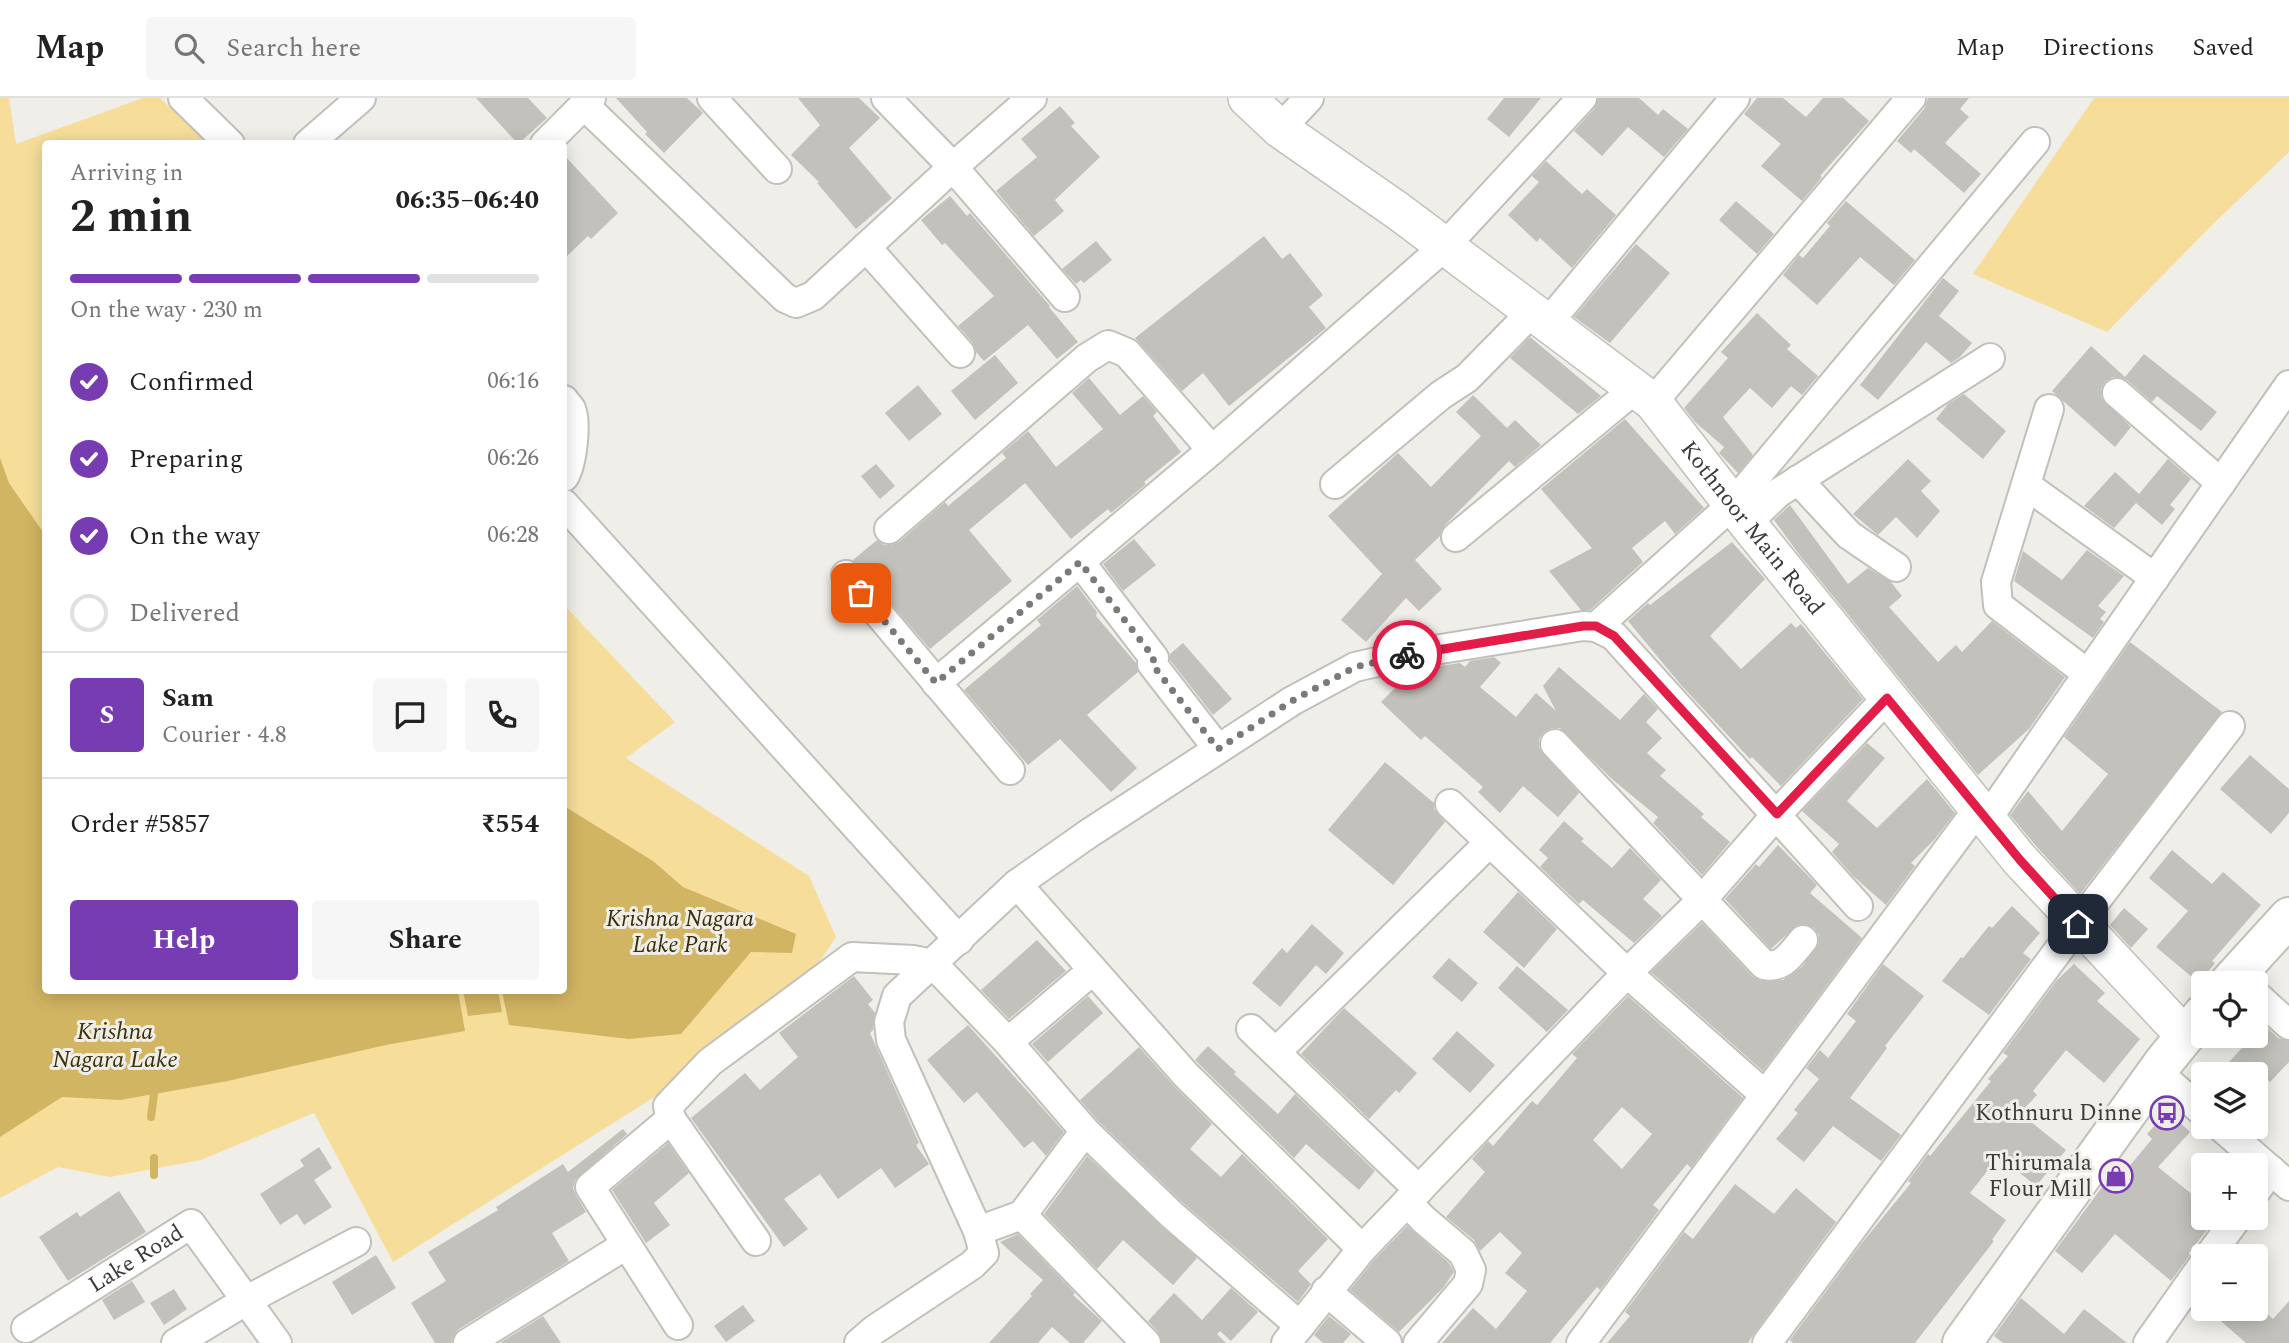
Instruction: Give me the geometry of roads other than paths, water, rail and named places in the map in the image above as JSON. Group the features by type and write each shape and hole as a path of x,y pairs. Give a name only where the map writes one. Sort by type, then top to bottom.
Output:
{"main road":[{"path":"2250,971 2289,917"},
{"path":"1962,1343 2191,1029"}],"street":[{"path":"183,98 226,140"},
{"path":"314,140 361,98"},
{"path":"712,98 777,169"},
{"path":"886,98 953,167 1065,297"},
{"path":"549,140 587,102 785,298 796,303 813,296 1032,98"},
{"name":"Kothnoor Main Road","path":"1247,98 1279,129 1398,211 1644,396 1982,814 2078,924 2191,1022"},
{"path":"1279,129 1309,98"},
{"path":"936,683 1212,450 1444,247 1582,98"},
{"path":"1335,484 1441,395 1467,378 1539,318 1735,98"},
{"path":"1456,537 1644,396 1911,98"},
{"path":"1740,513 2035,142"},
{"path":"866,247 960,353"},
{"path":"889,529 1087,358 1108,345 1128,353 1212,450"},
{"path":"1596,626 1740,513 1778,493 1990,358"},
{"path":"1581,1343 1765,1095 2088,674 2289,385"},
{"path":"2117,393 2221,484"},
{"path":"567,403 571,408 573,436 567,472"},
{"path":"2049,410 1996,582 1998,605 2088,674"},
{"path":"1798,480 1849,535 1896,567"},
{"path":"2026,485 2155,578"},
{"path":"567,507 959,940"},
{"path":"1080,562 1154,658 1152,664 1218,749"},
{"path":"846,575 1010,770"},
{"path":"859,1343 874,1330 972,1265 984,1253 978,1231 891,1040 889,1021 897,996 923,962 959,940 1017,884 1088,834 1292,701 1355,667 1416,653 1596,626 1614,636 1858,906"},
{"path":"755,1241 671,1119 668,1108 672,1100 710,1062 852,957 923,962 1008,1042 1085,1131 1293,1335 1362,1249 1627,973 1701,901 1777,814 1887,698"},
{"path":"1767,1343 2078,924 2230,726"},
{"path":"1555,744 1764,965 1774,967 1782,964 1803,940"},
{"path":"1450,804 1627,973 1765,1095"},
{"path":"1276,1052 1490,842"},
{"path":"1017,884 1186,1075 1362,1249"},
{"path":"1008,1042 1093,970"},
{"path":"2268,1007 2289,1025"},
{"path":"1251,1029 1413,1196 1423,1219 1463,1253 1471,1270 1468,1284 1418,1343"},
{"path":"2157,1072 2191,1102"},
{"path":"671,1119 590,1187 678,1325"},
{"path":"978,1231 1022,1215 1085,1131"},
{"path":"2232,1139 2272,1182"},
{"path":"1022,1215 1146,1343"},
{"name":"Lake Road","path":"26,1328 191,1224 277,1343"},
{"path":"176,1343 247,1300 356,1242"},
{"path":"468,1343 626,1245"},
{"path":"2148,1343 2191,1282"},
{"path":"1326,1291 1387,1343"}],"water":[{"name":"Krishna Nagara Lake","path":"0,458 9,483 42,531 42,994 459,994 465,1031 386,1045 228,1081 120,1100 62,1097 0,1137"},
{"path":"567,808 653,861 683,887 796,934 792,953 751,952 681,1034 629,1039 509,1025 503,994 567,994"},
{"path":"464,994 499,994 502,1012 468,1016"}],"waterway":[{"path":"151,1117 154,1094"},
{"path":"154,1158 154,1175"}],"place":[{"name":"Kothnuru Dinne","path":"2167,1113"},
{"name":"Thirumala Flour Mill","path":"2116,1176"}],"park label":[{"name":"Krishna Nagara Lake Park","path":"680,932"}]}
